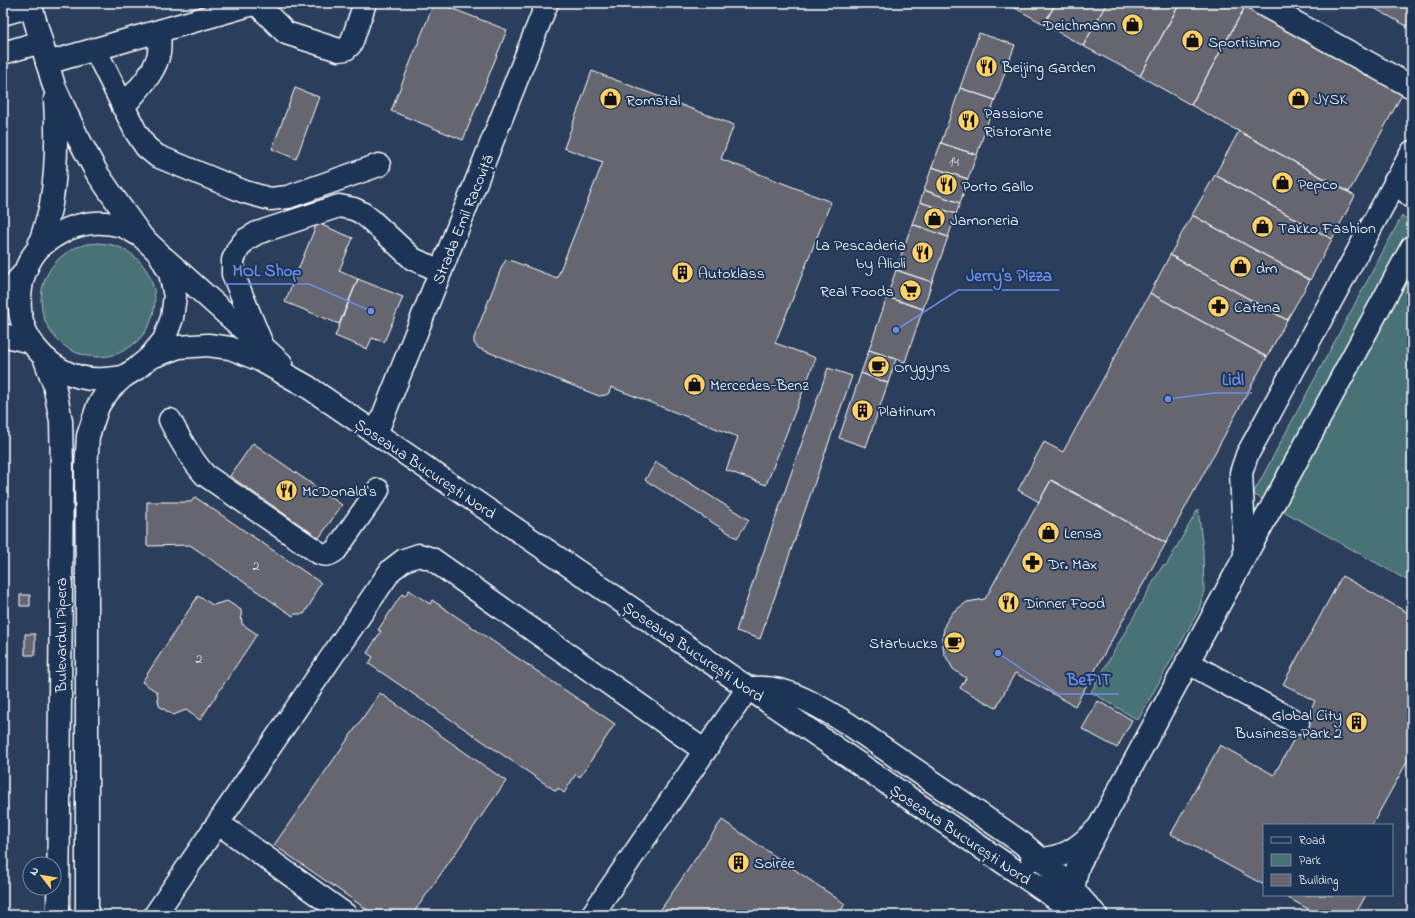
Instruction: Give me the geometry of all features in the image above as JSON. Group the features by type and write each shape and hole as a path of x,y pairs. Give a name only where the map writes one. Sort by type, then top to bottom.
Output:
{"main road":[{"path":"47,63 257,3 286,32 339,50 346,49 351,44 365,3"},
{"name":"Strada Emil Racoviță","path":"376,434 547,3"},
{"path":"1260,3 1412,87"},
{"path":"3,14 30,5"},
{"name":"Bulevardul Pipera","path":"30,5 54,86 76,134 97,173 117,202 142,237 159,253 170,273 175,296 172,318 164,340 149,358 112,387 98,406 88,436 86,468 86,915"},
{"path":"123,106 142,84 152,69 159,53 160,31"},
{"path":"3,53 41,42"},
{"path":"94,49 136,132 146,147 157,156 245,192 270,199 288,197 379,165"},
{"name":"Bulevardul Pipera","path":"54,86 57,125 56,162 51,205 38,249 24,273 19,296 21,320 54,384 61,421 62,470 58,915"},
{"path":"1245,556 1242,474 1248,455 1412,152"},
{"path":"1395,181 1412,197"},
{"path":"263,347 233,274 233,260 238,249 245,240 256,233 339,206 354,209 371,220 413,259 441,271"},
{"name":"Bulevardul Pipera","path":"38,249 56,234 76,225 100,222 122,226 142,237"},
{"path":"1080,915 1075,900 1074,890 1074,881 1079,864 1412,247"},
{"name":"Șoseaua București Nord","path":"159,253 308,387"},
{"path":"3,297 24,273"},
{"path":"3,335 37,350 58,368 79,377 100,379 122,378"},
{"name":"Șoseaua București Nord","path":"149,358 179,347 208,345 230,348 260,360 308,387 1080,915"},
{"path":"170,420 186,450 195,464 205,475 324,555 331,554 336,550 378,490"},
{"path":"155,915 391,570 404,560 419,555 432,559 706,750"},
{"path":"1187,662 1298,723"},
{"path":"592,915 748,688 761,687 789,693 842,720 1004,830 1042,859 1074,890 1096,915"},
{"path":"218,823 346,915"},
{"path":"979,846 1002,855 1024,859 1042,859 1064,854 1080,846 1098,828"}],"green space":[{"path":"1402,216 1412,222 1412,583 1253,494"},
{"path":"98,243 120,247 138,260 151,278 155,300 151,322 138,340 120,353 98,357 76,353 58,340 45,322 41,300 45,278 58,260 76,247"},
{"path":"1198,509 1203,550 1204,591 1199,610 1138,720 1091,692 1163,565 1166,566"}],"building":[{"path":"434,3 438,3 507,30 463,140 391,111"},
{"path":"1006,3 1056,3 1044,24"},
{"path":"1056,3 1107,3 1083,46 1044,24"},
{"name":"Deichmann","path":"1107,3 1180,3 1140,76 1083,46"},
{"name":"Sportisimo","path":"1180,3 1243,3 1246,5 1191,105 1140,76"},
{"path":"1365,3 1412,3 1412,29"},
{"name":"JYSK","path":"1246,5 1404,91 1349,192 1191,105"},
{"name":"Beijing Garden","path":"979,33 1015,45 995,100 960,88"},
{"name":"Autoklass","path":"592,71 734,125 721,159 831,202 775,343 816,358 766,485 726,470 738,437 611,387 609,393 599,396 478,348 474,343 474,338 502,266 506,260 557,278 603,162 564,148"},
{"path":"295,88 319,97 296,159 272,149"},
{"name":"Passione Ristorante","path":"960,88 995,100 977,155 941,143"},
{"name":"Pepco","path":"1239,131 1355,196 1332,239 1215,175"},
{"path":"941,143 977,155 968,179 932,167"},
{"name":"Porto Gallo","path":"932,167 968,179 960,203 924,190"},
{"name":"Takko Fashion","path":"1215,175 1332,239 1310,280 1192,215"},
{"path":"924,190 960,203 956,214 920,202"},
{"name":"Jamoneria","path":"920,202 956,214 948,237 912,224"},
{"name":"dm","path":"1192,215 1310,280 1287,320 1170,255"},
{"path":"317,223 353,238 339,271 358,279 339,324 285,302"},
{"name":"La Pescaderia by Alioli","path":"912,224 948,237 932,282 896,270"},
{"name":"Catena","path":"1170,255 1287,320 1267,357 1150,293"},
{"name":"Real Foods","path":"896,270 932,282 923,309 887,297"},
{"path":"358,279 403,297 384,342 372,338 367,349 335,336"},
{"path":"1150,293 1267,357 1166,543 1051,480 1039,502 1018,490 1044,442 1063,452"},
{"path":"887,297 923,309 905,362 869,350"},
{"name":"Orygyns","path":"869,350 896,359 888,383 861,373"},
{"path":"828,368 852,376 760,639 736,631"},
{"name":"Platinum","path":"861,373 888,383 866,447 839,438"},
{"name":"McDonald's","path":"253,443 342,505 319,538 230,476"},
{"path":"656,462 749,520 737,538 645,480"},
{"path":"1051,480 1166,543 1075,706 1015,673 996,708 960,688 966,678 953,669 944,653 942,639 945,624 953,612 967,602 985,599"},
{"path":"195,497 321,583 304,614 295,614 293,616 190,545 147,546 147,502 191,502"},
{"name":"Global City Business Park 2","path":"1342,576 1412,615 1412,753 1373,824 1263,824 1263,884 1171,834 1220,745 1274,775 1315,701 1283,684"},
{"path":"409,590 430,604 432,600 615,724 580,777 576,774 564,793 558,788 556,791 369,664 373,657 367,653 381,631 378,630 402,594 405,596"},
{"path":"20,595 30,595 30,606 20,606"},
{"path":"198,596 213,605 227,601 241,610 242,624 257,634 200,720 186,710 173,715 159,706 157,692 142,682"},
{"path":"25,634 35,634 35,655 25,655"},
{"path":"380,693 506,781 412,915 375,915 274,845"},
{"path":"1098,701 1132,720 1117,748 1082,729"},
{"name":"Soirée","path":"722,820 845,904 838,915 657,915"},
{"path":"1285,896 1365,896 1355,915 1319,915"}],"place":[{"name":"Deichmann","path":"1132,24"},
{"name":"Sportisimo","path":"1193,41"},
{"name":"Beijing Garden","path":"987,66"},
{"name":"JYSK","path":"1298,98"},
{"name":"Romstal","path":"610,99"},
{"name":"Passione Ristorante","path":"968,121"},
{"name":"Pepco","path":"1282,183"},
{"name":"Porto Gallo","path":"946,185"},
{"name":"Jamoneria","path":"934,219"},
{"name":"Takko Fashion","path":"1262,227"},
{"name":"La Pescaderia by Alioli","path":"922,253"},
{"name":"dm","path":"1240,267"},
{"name":"Autoklass","path":"682,272"},
{"name":"Real Foods","path":"910,290"},
{"name":"Catena","path":"1219,306"},
{"name":"MOL Shop","path":"371,311"},
{"name":"Jerry's Pizza","path":"896,330"},
{"name":"Orygyns","path":"878,366"},
{"name":"Mercedes-Benz","path":"694,384"},
{"name":"Lidl","path":"1168,399"},
{"name":"Platinum","path":"863,410"},
{"name":"McDonald's","path":"286,490"},
{"name":"Lensa","path":"1048,532"},
{"name":"Dr. Max","path":"1032,563"},
{"name":"Dinner Food","path":"1009,602"},
{"name":"Starbucks","path":"954,642"},
{"name":"BeFIT","path":"998,653"},
{"name":"Global City Business Park 2","path":"1357,723"},
{"name":"Soirée","path":"738,862"}]}
